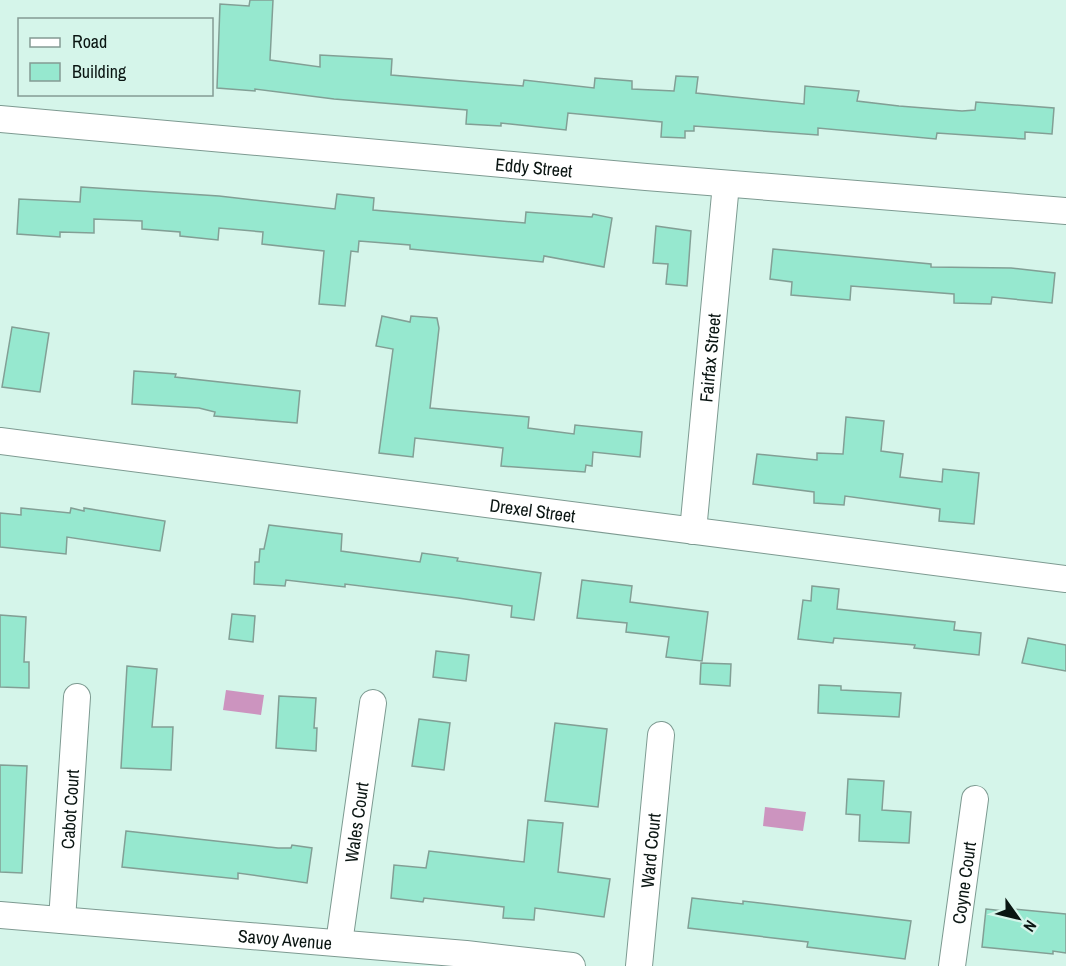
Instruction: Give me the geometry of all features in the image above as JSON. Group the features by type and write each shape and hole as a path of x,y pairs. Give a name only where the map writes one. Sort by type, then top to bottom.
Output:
{"street":[{"name":"Eddy Street","path":"0,119 726,184 1066,211"},
{"name":"Fairfax Street","path":"693,531 726,184"},
{"name":"Drexel Street","path":"0,441 1066,579"},
{"name":"Cabot Court","path":"62,920 77,697"},
{"name":"Wales Court","path":"339,943 374,703"},
{"name":"Ward Court","path":"639,966 661,735"},
{"name":"Coyne Court","path":"952,966 975,800"},
{"name":"Savoy Avenue","path":"0,915 339,943 572,966"}],"shaded area":[{"path":"226,690 264,695 261,715 223,710"},
{"path":"765,807 806,812 803,831 763,826"}],"building":[{"path":"250,0 273,0 270,60 320,67 320,55 392,59 391,75 523,86 524,80 594,88 595,78 632,81 632,89 674,91 676,76 698,77 696,93 804,104 805,86 859,91 857,101 899,106 962,111 975,110 976,102 1054,108 1052,134 1025,132 1025,139 937,133 936,139 818,128 818,135 694,126 694,131 685,131 685,138 661,137 662,122 568,113 566,130 501,123 501,126 466,124 467,110 334,99 255,89 255,91 217,88 220,4 249,6"},
{"path":"81,187 219,196 335,209 337,194 374,198 373,210 525,223 526,212 592,217 593,214 612,218 604,267 544,256 543,262 410,249 410,245 359,241 358,252 351,251 345,306 319,304 324,251 262,244 263,232 219,228 218,240 180,236 180,232 142,229 142,221 94,219 94,233 60,232 60,237 17,234 19,199 80,202"},
{"path":"656,226 691,231 687,286 666,284 668,264 653,263"},
{"path":"773,249 931,264 931,267 1011,268 1055,273 1052,303 992,297 991,304 954,303 954,294 851,286 850,300 791,295 792,282 770,279"},
{"path":"382,316 410,322 411,316 437,318 439,328 430,408 529,417 528,428 574,434 575,425 642,432 640,457 593,452 592,466 586,465 585,472 501,466 503,448 415,438 413,457 379,453 393,349 376,346"},
{"path":"12,327 49,333 40,392 2,387"},
{"path":"134,371 176,374 175,377 300,391 297,423 214,416 215,412 199,408 132,404"},
{"path":"846,417 884,421 881,451 903,454 900,477 942,482 943,469 979,473 974,524 939,521 940,509 845,496 844,505 814,503 814,492 753,484 757,454 817,460 817,453 843,454"},
{"path":"21,508 70,513 71,508 84,511 84,508 165,521 160,551 67,537 66,554 0,547 0,513 21,515"},
{"path":"269,525 342,534 341,551 420,562 422,553 458,558 457,561 541,573 534,620 511,617 512,606 458,598 345,584 345,587 286,580 285,586 254,584 255,562 259,562 260,549 264,549"},
{"path":"582,580 632,586 630,602 708,612 702,661 666,657 669,637 626,632 627,623 577,618"},
{"path":"812,586 839,589 837,609 955,622 954,630 981,633 979,655 914,648 915,645 834,638 833,643 798,639 803,600 811,601"},
{"path":"232,614 255,616 253,642 229,639"},
{"path":"0,615 26,617 24,662 29,662 29,688 0,687"},
{"path":"1028,638 1066,645 1066,671 1022,663"},
{"path":"436,651 469,655 466,681 433,677"},
{"path":"701,663 731,664 730,686 700,684"},
{"path":"127,666 157,669 152,727 173,727 171,770 121,768"},
{"path":"819,685 841,686 841,690 901,693 899,717 818,713"},
{"path":"279,696 316,698 314,728 317,728 316,751 276,748"},
{"path":"419,719 450,723 444,770 412,766"},
{"path":"555,723 607,729 598,807 545,801"},
{"path":"0,765 27,766 22,873 0,872"},
{"path":"848,779 884,781 882,810 911,812 909,843 859,841 860,815 846,814"},
{"path":"528,820 563,823 558,872 610,879 604,917 535,908 534,920 503,918 504,907 424,898 423,902 391,898 394,865 426,868 429,851 524,862"},
{"path":"126,831 278,848 291,848 292,845 312,848 307,883 238,873 238,879 122,867"},
{"path":"692,898 743,904 743,901 911,921 905,959 807,947 808,942 688,928"},
{"path":"986,909 1066,914 1066,953 1053,951 1053,954 982,947"}]}
